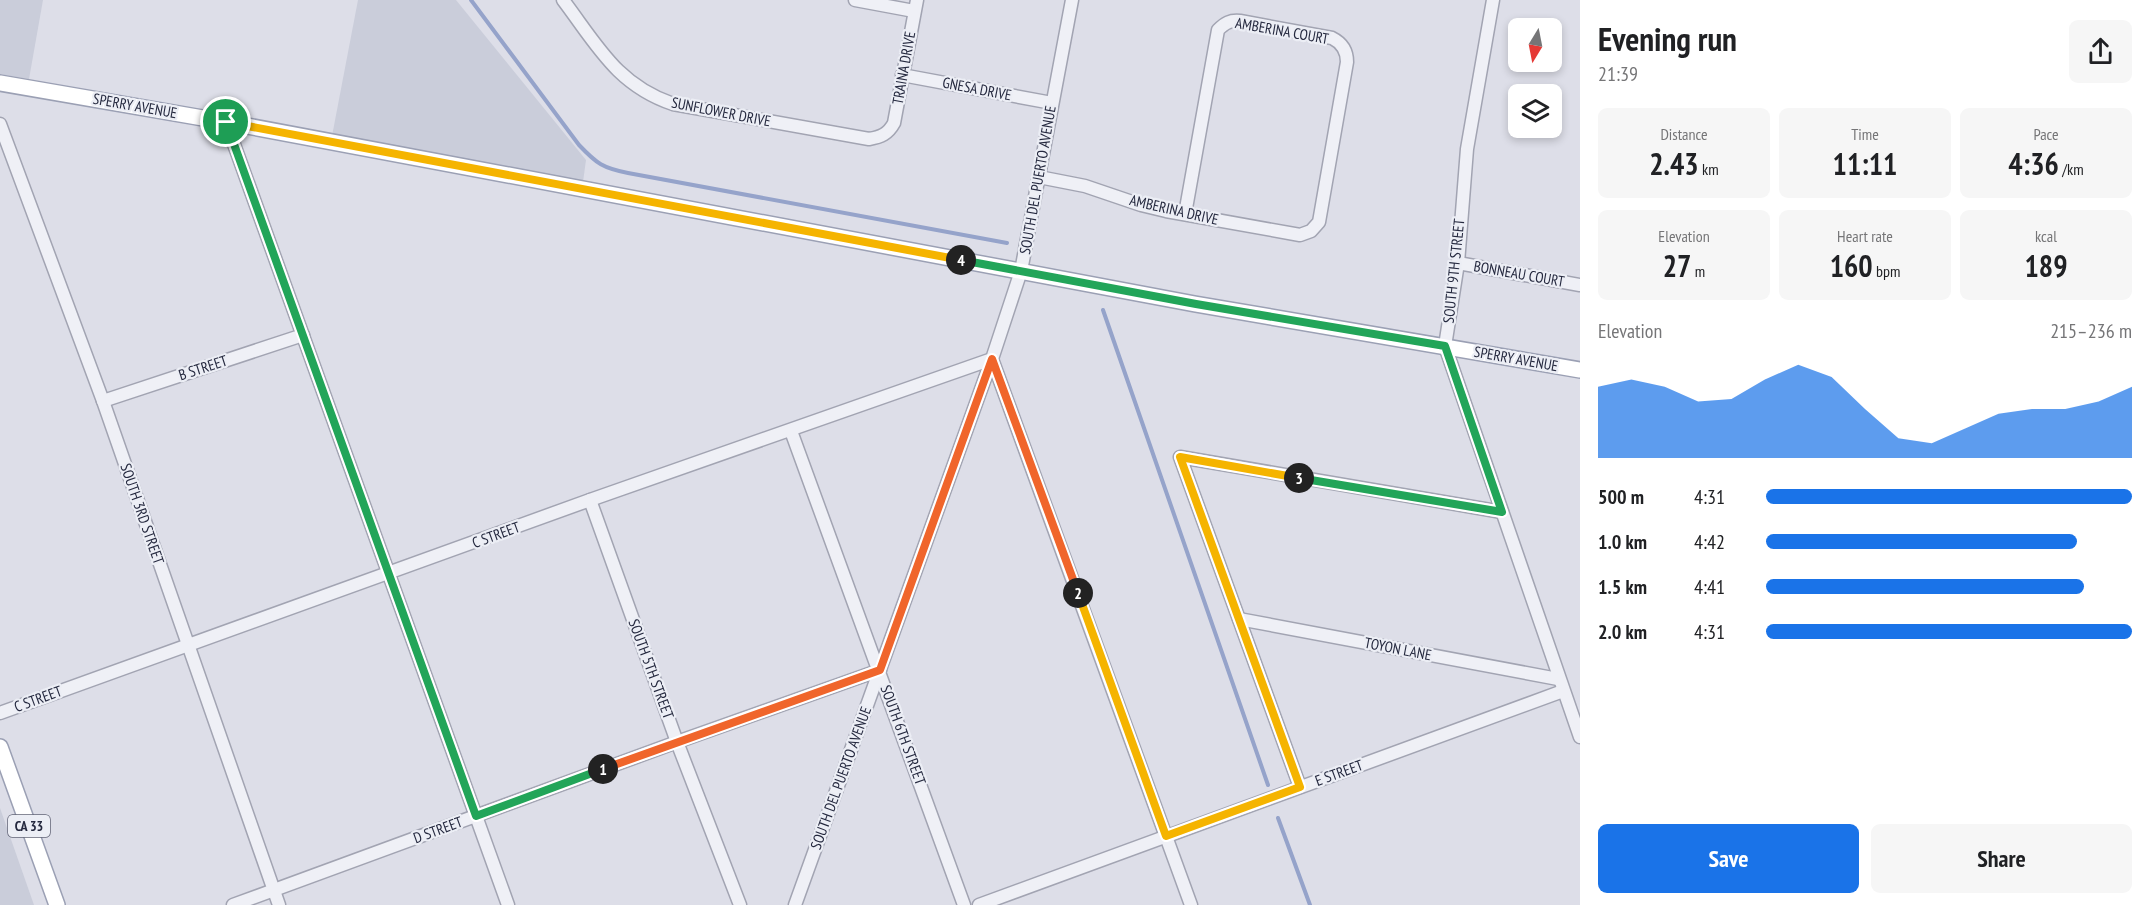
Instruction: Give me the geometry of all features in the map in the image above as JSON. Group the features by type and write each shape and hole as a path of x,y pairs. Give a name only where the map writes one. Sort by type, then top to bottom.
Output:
{"main road":[{"name":"SPERRY AVENUE","path":"0,82 226,122 1021,272 1580,370"},
{"name":"CA 33","path":"0,747 57,905"}],"street":[{"name":"SUNFLOWER DRIVE","path":"563,0 616,70 628,81 657,99 673,104 869,139 886,134"},
{"path":"855,0 916,6"},
{"name":"SOUTH DEL PUERTO AVENUE","path":"796,903 992,359 1021,272 1072,0"},
{"name":"SOUTH 9TH STREET","path":"1493,0 1467,148 1458,263 1445,346 1580,737"},
{"name":"TRAINA DRIVE","path":"886,134 894,123 916,6"},
{"name":"AMBERINA COURT","path":"1185,214 1216,34 1224,24 1240,21 1332,38 1345,50 1347,62 1323,201 1319,222 1311,231"},
{"name":"GNESA DRIVE","path":"903,75 1052,103"},
{"path":"226,122 508,905"},
{"name":"SOUTH 3RD STREET","path":"0,124 103,401 279,905"},
{"name":"AMBERINA DRIVE","path":"1039,177 1085,186 1141,205 1185,214 1300,235 1311,231"},
{"name":"BONNEAU COURT","path":"1458,263 1580,285"},
{"name":"B STREET","path":"103,401 303,335"},
{"path":"992,359 1191,905"},
{"name":"C STREET","path":"0,713 590,500 992,359"},
{"name":"SOUTH 6TH STREET","path":"791,430 964,905"},
{"path":"1300,787 1180,457 1502,512"},
{"name":"SOUTH 5TH STREET","path":"590,500 677,742 740,905"},
{"name":"TOYON LANE","path":"1239,619 1561,685"},
{"name":"D STREET","path":"233,905 880,670"},
{"name":"E STREET","path":"979,905 1300,787 1561,685"}],"shaded area":[{"path":"0,0 43,0 29,79 0,74"},
{"path":"358,0 456,0 586,160 583,182 332,136"},
{"path":"0,808 34,905 0,905"}],"waterway":[{"path":"471,0 579,145 606,167 1007,243"},
{"path":"1103,310 1268,785"},
{"path":"1278,818 1310,905"}],"route":[{"path":"226,122 1196,304 1445,346 1502,512 1180,457 1300,787 1166,836 992,359 880,670 476,816 226,122"}]}
